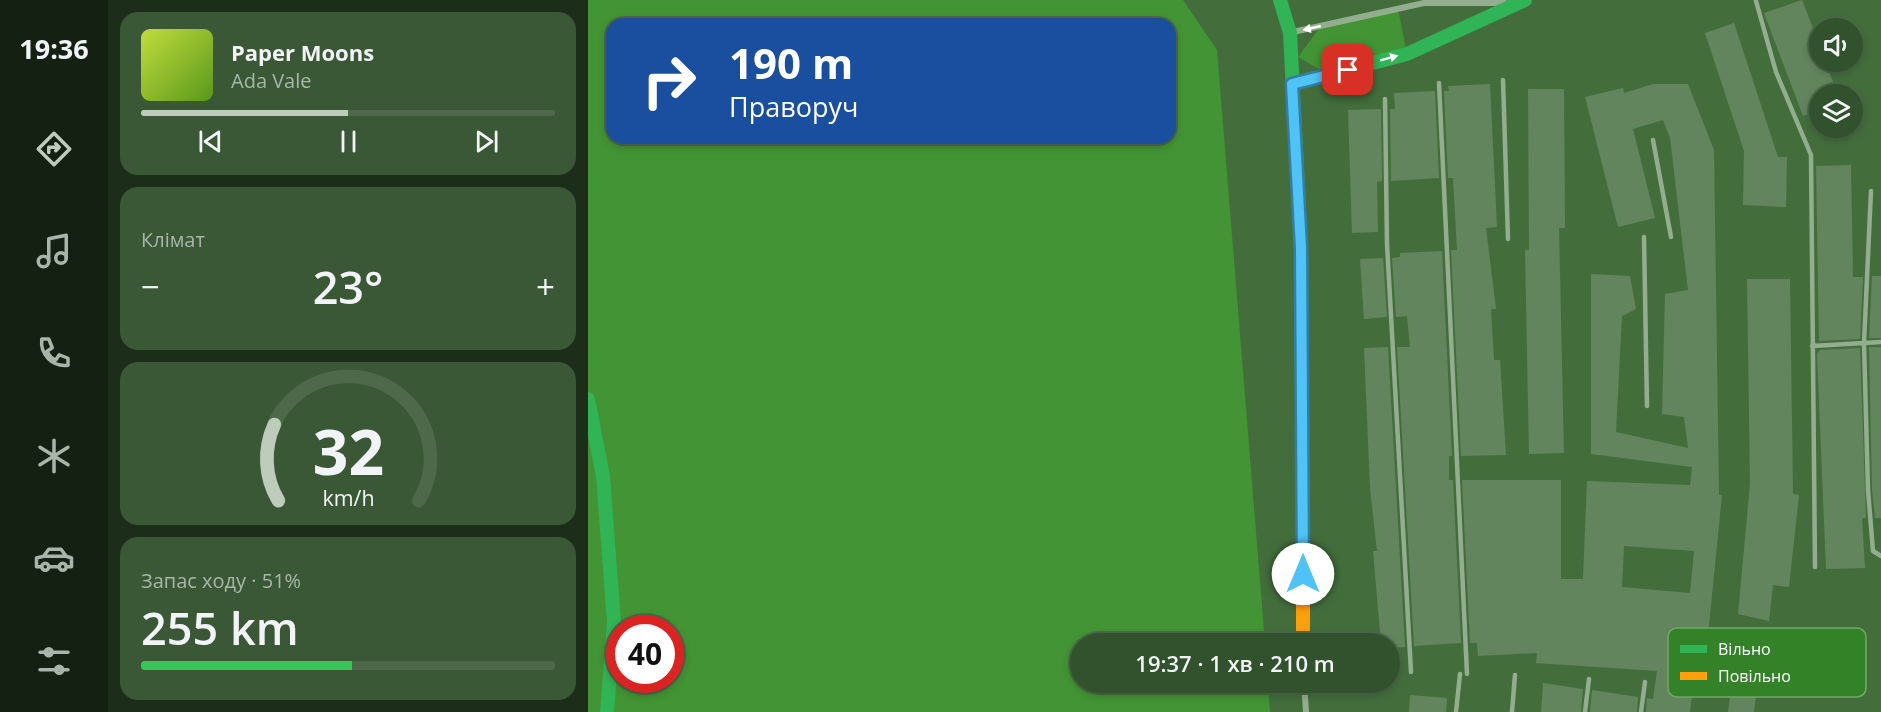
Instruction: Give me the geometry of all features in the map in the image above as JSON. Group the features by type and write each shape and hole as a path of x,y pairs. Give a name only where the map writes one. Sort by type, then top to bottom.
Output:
{"street":[{"path":"1280,0 1290,33 1301,248 1304,633"},
{"path":"1290,33 1424,3 1519,1"},
{"path":"1292,84 1407,54 1519,1"},
{"path":"588,399 603,476 614,622 607,712"},
{"path":"1305,693 1306,712"}],"lane":[{"path":"1756,2 1776,72 1811,155 1815,567"},
{"path":"1503,80 1508,239"},
{"path":"1439,83 1467,674"},
{"path":"1385,99 1387,244 1411,672"},
{"path":"1653,140 1671,237"},
{"path":"1871,191 1864,343 1868,490 1874,551 1881,556"},
{"path":"1644,237 1647,406"},
{"path":"1812,346 1881,342"},
{"path":"1456,712 1460,674"},
{"path":"1512,712 1515,675"},
{"path":"1585,712 1589,679"},
{"path":"1641,712 1645,682"}],"green space":[{"path":"588,0 1183,0 1217,50 1264,633 1070,633 1070,693 1269,693 1270,712 588,712"},
{"path":"1398,9 1407,54 1329,75 1298,57 1321,26"}],"building":[{"path":"1802,0 1809,18 1809,72 1829,72 1834,84 1809,84 1809,114 1803,116 1764,13"},
{"path":"1734,23 1778,157 1787,157 1786,207 1743,205 1744,151 1705,33"},
{"path":"1490,84 1497,227 1486,228 1496,309 1491,309 1494,360 1500,360 1506,455 1461,456 1451,250 1457,250 1453,178 1448,178 1444,91 1449,91 1448,86"},
{"path":"1653,84 1688,84 1714,150 1719,495 1722,495 1709,628 1668,628 1668,697 1692,697 1690,712 1646,712 1647,698 1653,699 1657,671 1536,663 1537,653 1478,656 1477,643 1470,643 1462,480 1561,480 1561,579 1583,579 1587,481 1690,485 1692,467 1591,454 1591,274 1630,276 1636,309 1622,316 1616,432 1688,448 1684,417 1662,414 1665,294 1688,290 1670,138 1663,120 1633,129 1655,218 1618,227 1585,97 1623,88 1624,93","holes":["1624,546 1694,551 1690,593 1622,587"]},
{"path":"1528,89 1564,89 1565,228 1559,228 1564,453 1529,454 1525,250 1529,250"},
{"path":"1435,91 1439,178 1391,181 1390,109 1395,109 1394,93"},
{"path":"1381,109 1382,181 1377,182 1378,232 1352,233 1348,110"},
{"path":"1851,165 1853,277 1863,277 1860,339 1819,341 1816,166"},
{"path":"1442,251 1452,456 1449,456 1449,480 1453,480 1461,643 1414,646 1397,347 1410,347 1407,316 1396,317 1392,258 1400,257 1400,253"},
{"path":"1383,258 1387,317 1364,319 1360,259"},
{"path":"1872,276 1881,276 1881,338 1869,338"},
{"path":"1747,279 1790,279 1793,494 1799,495 1789,587 1773,585 1769,621 1738,614 1750,484"},
{"path":"1388,347 1405,647 1400,647 1400,633 1380,633 1373,551 1377,551 1370,488 1364,348"},
{"path":"1869,347 1881,347 1881,518 1875,518 1872,490"},
{"path":"1860,348 1866,518 1862,518 1865,568 1826,569 1817,354 1820,350"},
{"path":"1543,683 1583,689 1581,712 1541,712"},
{"path":"1592,690 1638,697 1637,712 1590,712"},
{"path":"1410,695 1447,698 1446,712 1409,712"},
{"path":"1730,697 1756,697 1754,712 1728,712"}],"traffic: fast":[{"path":"1280,0 1290,33 1301,248 1303,551"},
{"path":"1292,84 1407,54 1525,0"},
{"path":"588,399 603,476 614,622 607,712"}],"traffic: slow":[{"path":"1303,551 1303,633"}],"route":[{"path":"1303,574 1301,248 1292,84 1348,70"}]}
